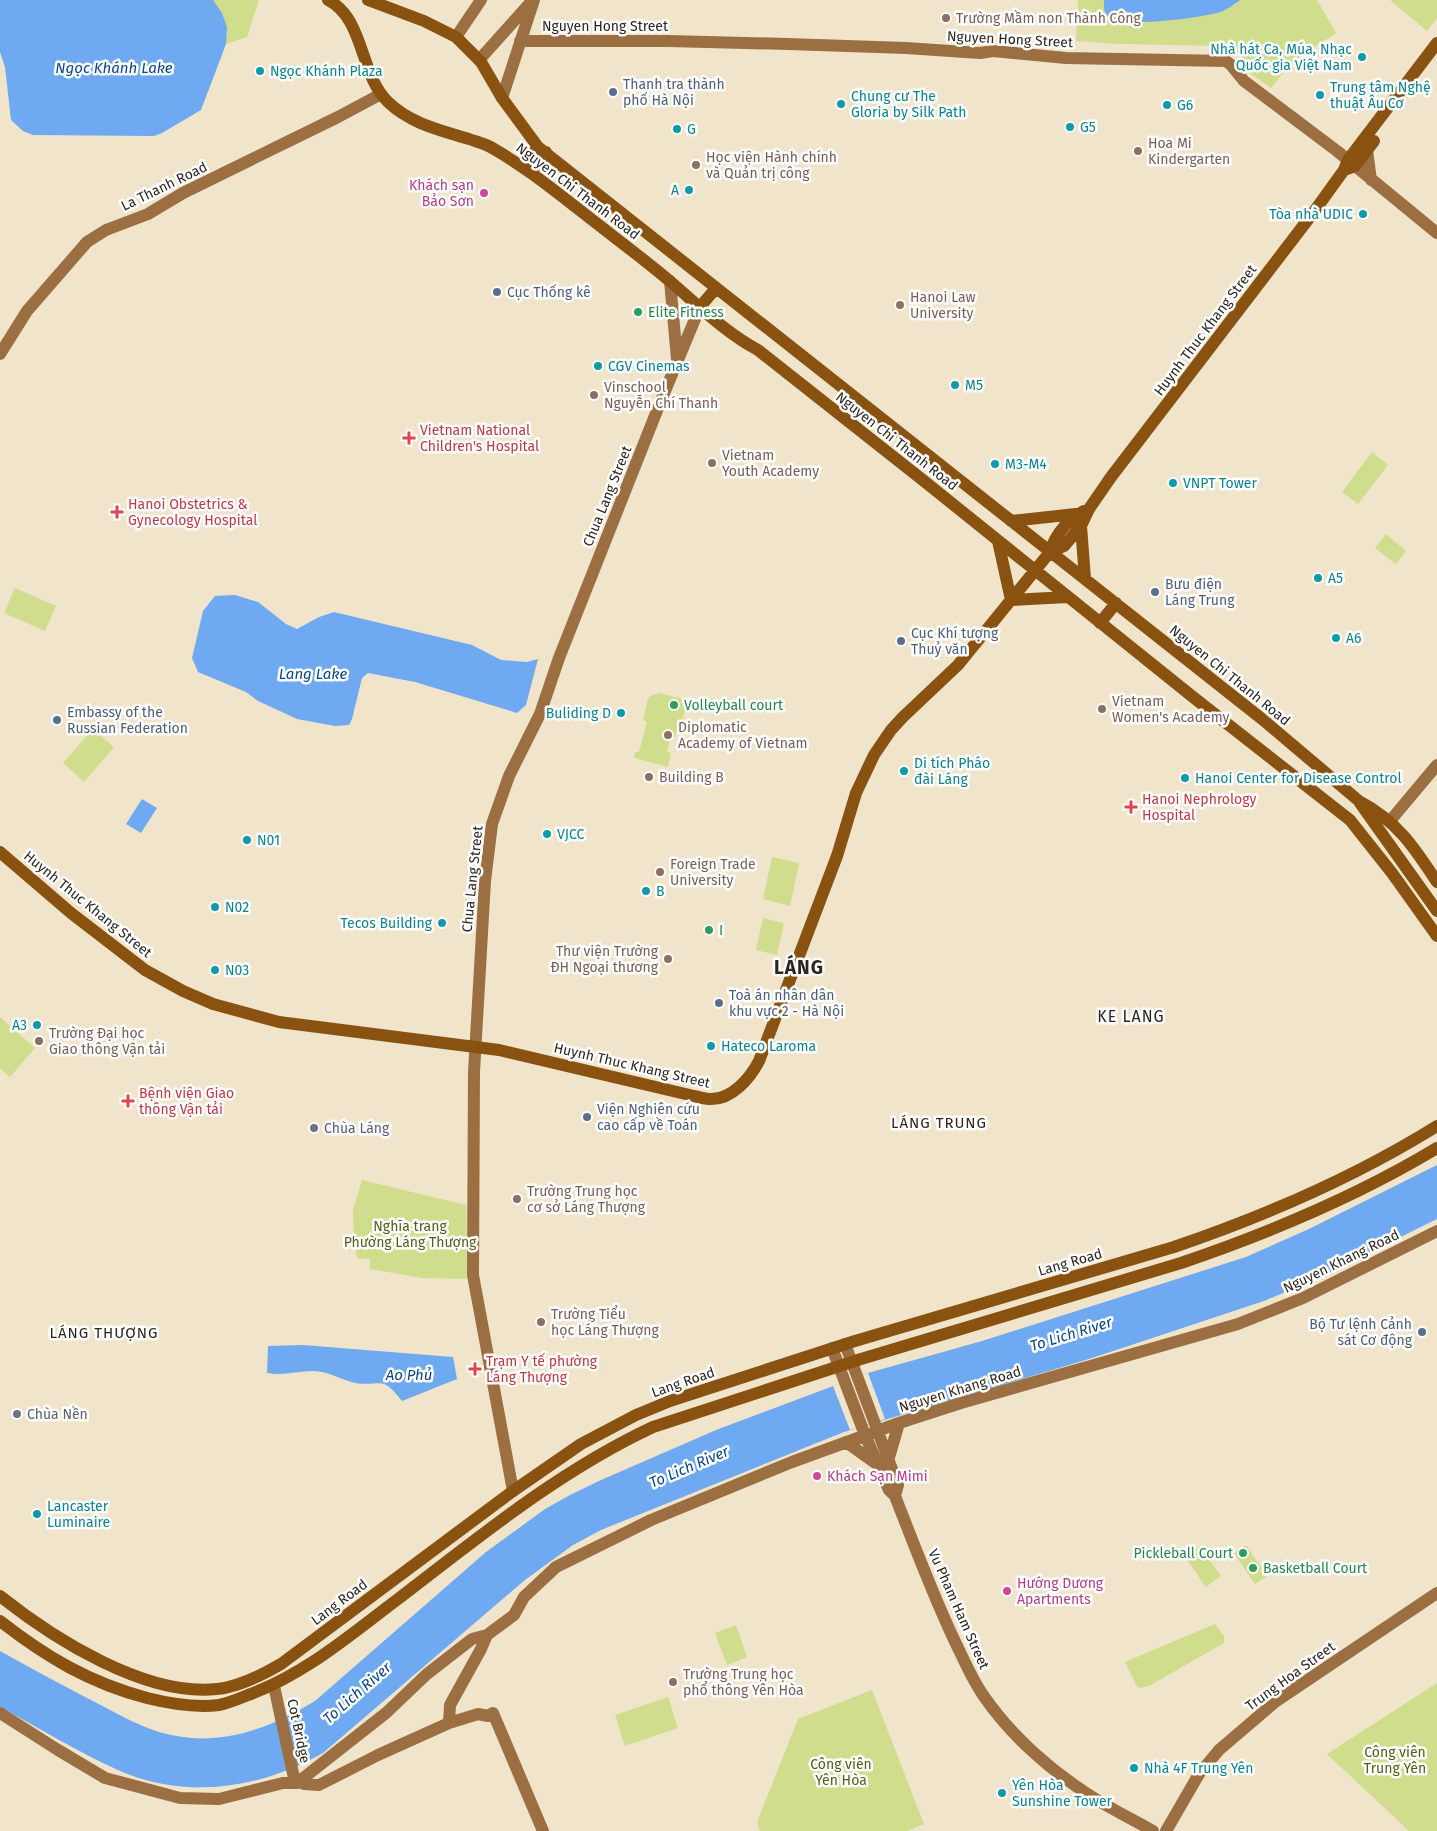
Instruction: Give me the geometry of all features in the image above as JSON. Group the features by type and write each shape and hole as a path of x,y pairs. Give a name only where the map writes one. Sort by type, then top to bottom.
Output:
{"main road":[{"name":"Nguyen Chi Thanh Road","path":"368,0 424,21 456,36 479,60 502,98 542,150 1116,603 1301,751 1359,801 1378,811 1405,837 1437,882"},
{"name":"Nguyen Chi Thanh Road","path":"333,1 345,13 353,26 372,79 387,101 406,117 425,126 492,147 527,169 670,281 740,341 758,350 1350,820 1392,873 1437,936"},
{"name":"Huynh Thuc Khang Street","path":"0,852 71,913 145,970 183,991 213,1004 279,1022 499,1050 711,1099 729,1094 753,1073 765,1047 837,856 856,792 874,755 895,726 958,665 1050,552 1064,546 1078,520 1089,509 1349,165 1437,43"},
{"name":"Huynh Thuc Khang Street","path":"1349,165 1367,150 1437,58"},
{"path":"527,169 542,150"},
{"path":"700,308 716,288"},
{"path":"1068,597 1011,600 995,539 1009,519 1078,520 1085,579"},
{"path":"1100,623 1116,603"},
{"path":"1359,801 1437,911"},
{"path":"1350,820 1385,840"},
{"name":"Lang Road","path":"0,1596 58,1637 106,1664 134,1675 178,1687 201,1690 219,1689 261,1675 280,1664 424,1556 580,1444 645,1411 832,1348 1174,1247 1216,1232 1324,1187 1415,1140 1437,1126"},
{"path":"1415,1140 1423,1156"},
{"path":"0,1621 80,1674 103,1685 178,1705 219,1705 274,1686 322,1656 526,1502 590,1461 653,1427 838,1366 1171,1266 1229,1246 1371,1185 1437,1148"},
{"path":"989,1301 994,1319"},
{"path":"645,1411 653,1427"},
{"path":"350,1613 360,1628"},
{"path":"48,1654 58,1637"}],"street":[{"path":"456,36 481,0"},
{"path":"502,98 533,0"},
{"path":"479,60 533,0"},
{"name":"Nguyen Hong Street","path":"520,41 668,41 788,44 980,53 993,52 1066,58 1226,61 1244,81 1437,233"},
{"name":"La Thanh Road","path":"0,354 28,310 87,242 106,230 148,214 183,194 338,118 381,94"},
{"path":"1367,150 1371,180"},
{"path":"670,281 677,360"},
{"name":"Chua Lang Street","path":"513,1491 473,1281 475,1047 485,881 492,824 509,776 540,714 559,658 677,360 700,308"},
{"path":"1390,821 1437,765"},
{"name":"Nguyen Khang Road","path":"300,1782 307,1774 386,1712 427,1674 472,1639 487,1635 514,1615 524,1597 556,1567 651,1520 846,1442 863,1431 898,1423 961,1403 1238,1324 1302,1298 1437,1231"},
{"name":"Vu Pham Ham Street","path":"845,1344 877,1427 889,1490 895,1496 946,1624 974,1680 994,1709 1011,1729 1072,1784 1154,1831"},
{"name":"Vu Pham Ham Street","path":"832,1348 863,1431 884,1463"},
{"path":"846,1442 884,1463 898,1423"},
{"name":"Trung Hoa Street","path":"1166,1831 1199,1774 1219,1750 1275,1702 1437,1593"},
{"path":"449,1723 450,1705 487,1635"},
{"name":"Cot Bridge","path":"274,1686 294,1778 300,1782"},
{"path":"0,1713 105,1778 180,1798 220,1799 283,1783 300,1782 319,1785 378,1755 449,1723 478,1714 488,1716 493,1713 543,1831"}],"green space":[{"path":"213,0 259,0 247,37 226,44 224,21"},
{"path":"1078,0 1317,0 1336,33 1291,63 1271,88 1248,72 1235,47 1076,41"},
{"path":"1390,0 1437,0 1437,18 1427,31"},
{"path":"1372,452 1388,465 1358,504 1342,492"},
{"path":"1386,534 1406,551 1396,564 1375,548"},
{"path":"15,588 56,606 45,631 4,613"},
{"path":"659,693 688,700 675,737 671,736 667,751 671,753 668,767 634,758 635,752 639,752 647,722 643,720 648,699 650,696"},
{"path":"93,729 114,747 84,782 63,763"},
{"path":"772,857 799,863 790,906 763,899"},
{"path":"763,918 784,923 777,955 756,950"},
{"path":"0,1017 35,1048 10,1077 0,1068"},
{"name":"Nghĩa trang Phường Láng Thượng","path":"362,1180 466,1205 468,1279 422,1278 370,1269 370,1259 357,1258 354,1241 353,1210"},
{"name":"Basketball Court","path":"1246,1545 1267,1576 1255,1584 1234,1553"},
{"path":"1200,1546 1221,1576 1206,1587 1185,1557"},
{"path":"1215,1624 1224,1636 1224,1643 1149,1686 1137,1687 1125,1662"},
{"path":"736,1625 747,1657 727,1665 715,1633"},
{"name":"Công viên Trung Yên","path":"1437,1683 1437,1831 1409,1831 1327,1754"},
{"name":"Công viên Yên Hòa","path":"872,1690 924,1824 907,1831 760,1831 757,1822 798,1719"},
{"path":"668,1697 678,1728 625,1746 615,1715"}],"water":[{"name":"Ngọc Khánh Lake","path":"0,0 213,0 222,13 227,27 226,44 201,110 162,133 154,136 33,135 23,131 11,120 5,67 0,52"},
{"path":"1104,0 1240,0 1217,13 1179,19 1131,22 1107,16"},
{"name":"Lang Lake","path":"235,595 258,602 286,624 297,629 319,617 334,612 472,645 501,660 527,662 538,659 526,705 517,713 415,682 368,673 362,678 349,725 335,726 297,719 258,701 246,692 198,672 192,658 203,611 215,596"},
{"path":"142,799 157,808 141,833 126,824"},
{"name":"To Lich River","path":"1437,1165 1437,1219 1318,1278 1264,1301 1089,1359 844,1432 601,1530 573,1545 525,1580 323,1753 274,1775 222,1786 196,1787 169,1785 143,1779 88,1756 0,1707 0,1651 65,1687 159,1732 180,1737 200,1738 240,1734 259,1728 315,1701 486,1552 545,1509 601,1480 716,1430 868,1373 982,1341 1246,1257 1309,1229"},
{"name":"Ao Phủ","path":"303,1345 453,1357 457,1379 402,1401 390,1387 381,1383 355,1383 319,1371 267,1373 268,1346"}],"pier":[{"path":"868,1373 885,1419 850,1430 833,1386"}],"place":[{"name":"Trường Mầm non Thành Công","path":"946,18"},
{"name":"Nhà hát Ca, Múa, Nhạc Quốc gia Việt Nam","path":"1362,57"},
{"name":"Ngọc Khánh Plaza","path":"260,71"},
{"name":"Thanh tra thành phố Hà Nội","path":"613,92"},
{"name":"Trung tâm Nghệ thuật Âu Cơ","path":"1320,95"},
{"name":"Chung cư The Gloria by Silk Path","path":"841,104"},
{"name":"G6","path":"1167,105"},
{"name":"G5","path":"1070,127"},
{"name":"G","path":"677,129"},
{"name":"Hoa Mi Kindergarten","path":"1138,151"},
{"name":"Học viện Hành chính và Quản trị công","path":"696,165"},
{"name":"A","path":"689,190"},
{"name":"Khách sạn Bảo Sơn","path":"484,193"},
{"name":"Tòa nhà UDIC","path":"1363,214"},
{"name":"Cục Thống kê","path":"497,292"},
{"name":"Hanoi Law University","path":"900,305"},
{"name":"Elite Fitness","path":"638,312"},
{"name":"CGV Cinemas","path":"598,366"},
{"name":"M5","path":"955,385"},
{"name":"Vinschool Nguyễn Chí Thanh","path":"594,395"},
{"name":"Vietnam National Children's Hospital","path":"409,438"},
{"name":"Vietnam Youth Academy","path":"712,463"},
{"name":"M3-M4","path":"995,464"},
{"name":"VNPT Tower","path":"1173,483"},
{"name":"Hanoi Obstetrics & Gynecology Hospital","path":"117,512"},
{"name":"A5","path":"1318,578"},
{"name":"Bưu điện Láng Trung","path":"1155,592"},
{"name":"A6","path":"1336,638"},
{"name":"Cục Khí tượng Thuỷ văn","path":"901,641"},
{"name":"Volleyball court","path":"674,705"},
{"name":"Vietnam Women's Academy","path":"1102,709"},
{"name":"Buliding D","path":"621,713"},
{"name":"Embassy of the Russian Federation","path":"57,720"},
{"name":"Diplomatic Academy of Vietnam","path":"668,735"},
{"name":"Di tích Pháo đài Láng","path":"904,771"},
{"name":"Building B","path":"649,777"},
{"name":"Hanoi Center for Disease Control","path":"1185,778"},
{"name":"Hanoi Nephrology Hospital","path":"1131,807"},
{"name":"VJCC","path":"547,834"},
{"name":"N01","path":"247,840"},
{"name":"Foreign Trade University","path":"660,872"},
{"name":"B","path":"646,891"},
{"name":"N02","path":"215,907"},
{"name":"Tecos Building","path":"442,923"},
{"name":"I","path":"709,930"},
{"name":"Thư viện Trường ĐH Ngoại thương","path":"668,959"},
{"name":"N03","path":"215,970"},
{"name":"Toà án nhân dân khu vực 2 - Hà Nội","path":"719,1003"},
{"name":"A3","path":"37,1025"},
{"name":"Trường Đại học Giao thông Vận tải","path":"39,1041"},
{"name":"Hateco Laroma","path":"711,1046"},
{"name":"Bệnh viện Giao thông Vận tải","path":"128,1101"},
{"name":"Viện Nghiên cứu cao cấp về Toán","path":"587,1117"},
{"name":"Chùa Láng","path":"314,1128"},
{"name":"Trường Trung học cơ sở Láng Thượng","path":"517,1199"},
{"name":"Trường Tiểu học Láng Thượng","path":"541,1322"},
{"name":"Bộ Tư lệnh Cảnh sát Cơ động","path":"1422,1332"},
{"name":"Trạm Y tế phường Láng Thượng","path":"475,1369"},
{"name":"Chùa Nền","path":"17,1414"},
{"name":"Khách Sạn Mimi","path":"817,1476"},
{"name":"Lancaster Luminaire","path":"37,1514"},
{"name":"Pickleball Court","path":"1243,1553"},
{"name":"Basketball Court","path":"1253,1568"},
{"name":"Hướng Dương Apartments","path":"1007,1591"},
{"name":"Trường Trung học phổ thông Yên Hòa","path":"673,1682"},
{"name":"Nhà 4F Trung Yên","path":"1134,1768"},
{"name":"Yên Hòa Sunshine Tower","path":"1002,1793"}],"district":[{"name":"LÁNG","path":"799,967"},
{"name":"KE LANG","path":"1131,1016"},
{"name":"LÁNG TRUNG","path":"939,1123"},
{"name":"LÁNG THƯỢNG","path":"104,1333"}]}
